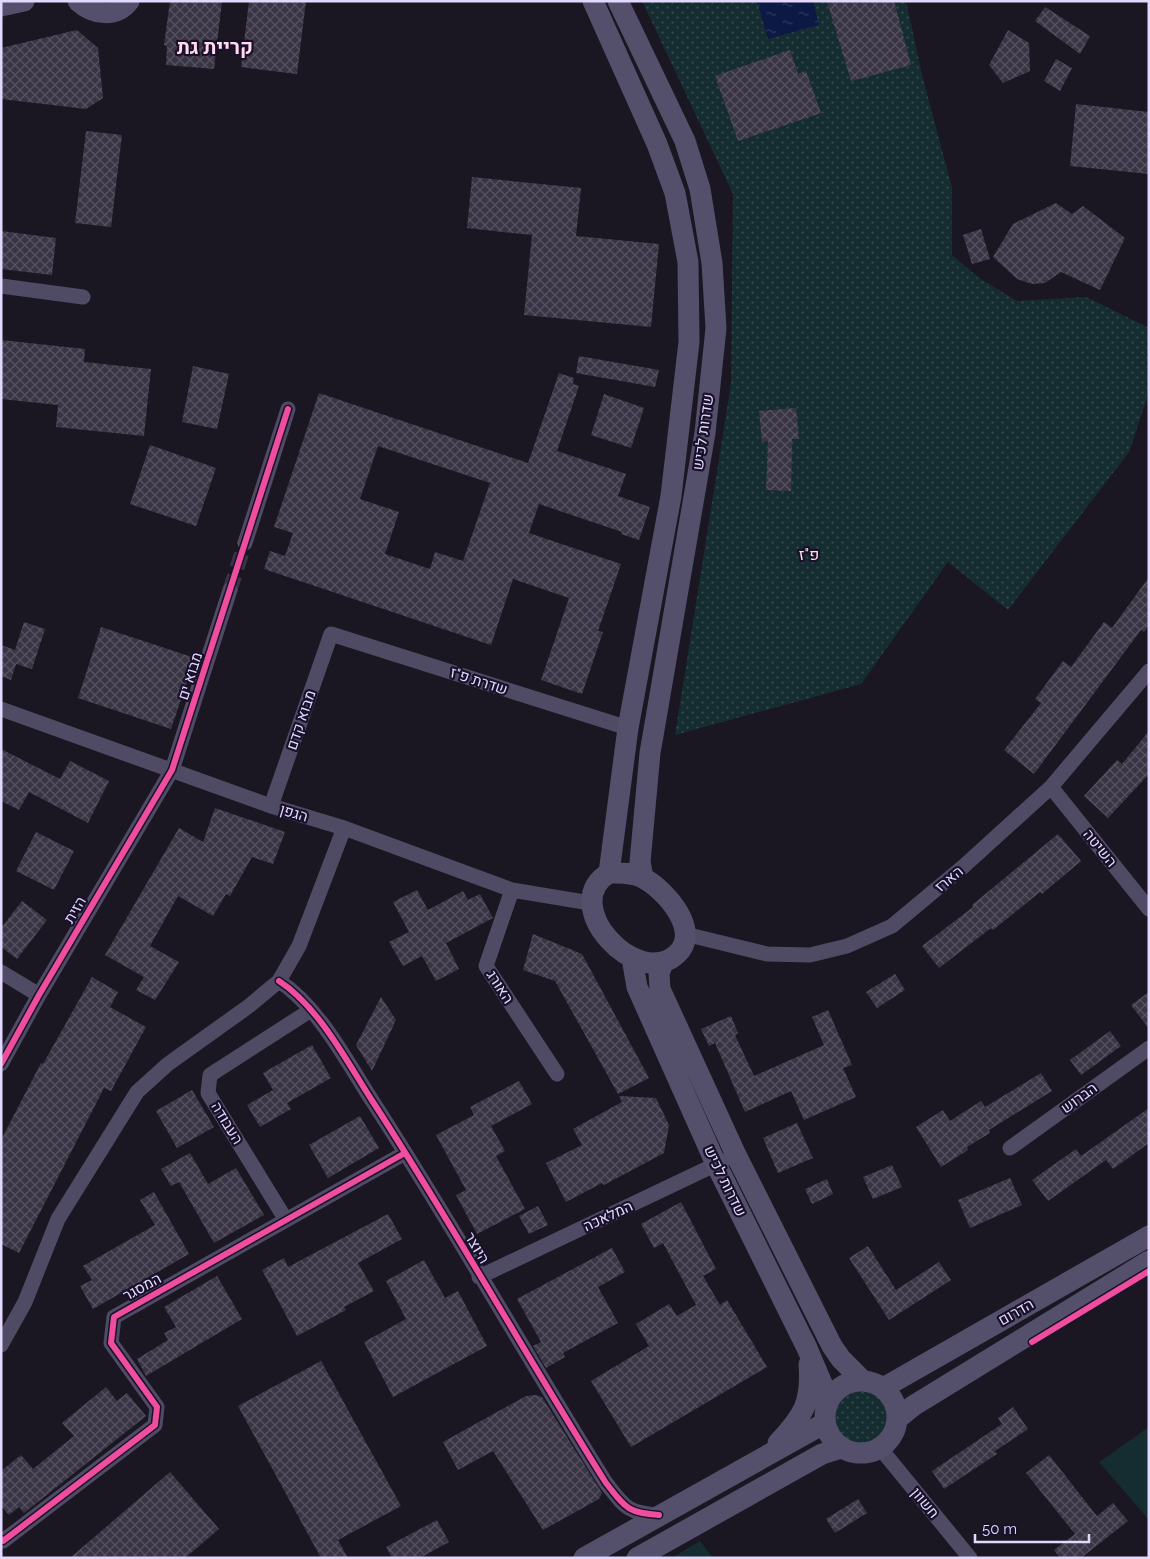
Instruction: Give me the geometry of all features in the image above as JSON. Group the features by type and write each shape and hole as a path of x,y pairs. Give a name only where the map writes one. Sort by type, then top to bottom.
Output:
{"main road":[{"path":"1,6 24,1"},
{"path":"78,1 93,11 104,13 118,10 129,1"},
{"name":"שדרות לכיש","path":"593,1 657,144 675,193 688,262 688,342 671,496 628,728 609,873"},
{"name":"שדרות לכיש","path":"618,1 685,141 700,189 712,262 716,328 705,433 650,753 640,862 643,878"},
{"path":"609,873 624,873 643,878 669,899 683,923 685,934 679,952 663,963 653,964 632,958 624,953 606,934 593,914 590,903 595,886 600,878 609,873"},
{"name":"שדרות לכיש","path":"632,958 637,987 716,1164 807,1348 829,1400"},
{"name":"שדרות לכיש","path":"663,963 659,973 660,990 736,1154 832,1346 863,1381"},
{"name":"הדרום","path":"883,1388 1149,1236"},
{"name":"הדרום","path":"898,1419 913,1406 1149,1261"},
{"path":"763,1458 795,1425 805,1410 810,1393 807,1348"},
{"path":"863,1381 883,1388 894,1402 898,1419 895,1430 889,1440 880,1448 860,1454 841,1448 828,1433 825,1423 829,1400 840,1388 847,1384 863,1381"},
{"path":"584,1558 825,1423"},
{"path":"637,1558 822,1454 841,1448"}],"street":[{"path":"1,286 83,297"},
{"path":"246,543 288,409"},
{"name":"מבוא ים","path":"172,770 230,590"},
{"name":"שדרת פ\"ז","path":"331,634 628,728"},
{"name":"מבוא קדם","path":"271,806 331,634"},
{"name":"הארז","path":"685,934 767,954 810,956 848,946 892,926 964,866 1051,787 1149,671"},
{"name":"הגפן","path":"1,710 271,806 344,828 512,890 590,903"},
{"name":"הזית","path":"1,1064 39,995 172,770"},
{"name":"השיטה","path":"1051,787 1149,909"},
{"path":"1,1345 25,1302 58,1219 137,1092 168,1064 248,1006 278,981 299,946 344,828"},
{"name":"האורג","path":"512,890 486,966 557,1074"},
{"path":"1,972 39,995"},
{"name":"היוצר","path":"278,981 295,991 311,1010 405,1153 606,1483 629,1509 637,1513 659,1515"},
{"name":"העבודה","path":"286,1220 208,1093 210,1074 311,1010"},
{"name":"הברוש","path":"1010,1148 1149,1048"},
{"name":"המסגר","path":"1,1539 3,1541 155,1425 157,1407 111,1344 114,1317 405,1153"},
{"name":"המלאכה","path":"479,1277 736,1154"},
{"name":"חשוון","path":"880,1448 970,1558"}],"green space":[{"path":"642,1 906,1 922,75 952,188 952,255 979,278 1017,301 1086,297 1149,328 1149,392 1129,452 1008,610 948,562 861,684 675,735 731,384 733,194"},
{"path":"862,1391 872,1393 881,1399 887,1408 889,1418 887,1428 881,1437 872,1443 862,1445 852,1443 843,1437 837,1428 835,1418 837,1408 843,1399 852,1393"},
{"path":"1149,1427 1149,1520 1099,1462"},
{"path":"700,1541 713,1558 671,1558"}],"water":[{"path":"757,1 813,1 819,25 768,39"}],"building":[{"path":"170,1 222,1 214,69 166,65 167,46 164,45"},
{"path":"249,1 306,1 297,74 241,67"},
{"path":"827,1 894,1 911,65 851,81"},
{"path":"1045,7 1090,36 1080,54 1035,21"},
{"path":"77,30 98,48 103,98 86,109 1,99 1,48"},
{"path":"1008,30 1029,43 1030,71 1003,83 989,65"},
{"path":"790,50 798,74 806,71 821,113 738,141 715,76"},
{"path":"1056,59 1072,68 1060,91 1044,81"},
{"path":"1076,104 1149,112 1149,174 1070,166"},
{"path":"86,131 122,135 111,227 75,223"},
{"path":"472,177 581,188 576,236 659,244 651,327 524,315 532,235 467,228"},
{"path":"1056,203 1072,214 1083,206 1125,238 1100,290 1061,272 1045,283 1032,284 1017,279 993,257 1013,224"},
{"path":"981,229 990,259 972,264 963,235"},
{"path":"1,231 56,238 52,275 1,269"},
{"path":"1,340 85,349 84,362 151,369 144,436 56,427 58,405 1,399"},
{"path":"579,356 659,370 655,387 576,373"},
{"path":"193,366 229,374 217,429 182,422"},
{"path":"559,373 574,378 573,384 579,386 557,451 626,474 618,496 650,507 639,540 621,534 622,532 539,504 529,533 621,564 598,631 603,632 582,694 541,680 569,598 513,579 491,645 264,569 270,551 285,556 293,533 274,527 319,393 528,463","holes":["378,446 490,483 463,561 435,552 430,569 385,554 399,512 360,499"]},
{"path":"604,394 644,408 631,448 591,435"},
{"path":"796,408 799,439 792,439 791,491 766,490 768,441 762,442 759,411"},
{"path":"150,445 216,468 196,526 130,504"},
{"path":"1149,577 1149,625 1144,632 1141,630 1034,774 1004,750 1041,703 1035,699 1063,661 1071,667 1104,622 1112,628"},
{"path":"24,622 45,629 32,669 16,664 11,680 1,676 1,645 15,650"},
{"path":"101,627 195,658 171,729 78,698"},
{"path":"1149,731 1149,774 1108,818 1084,796 1117,760 1122,764"},
{"path":"1,749 60,779 70,761 109,781 88,823 29,792 19,810 1,801"},
{"path":"215,808 285,832 273,864 252,857 230,896 226,894 213,916 178,896 150,946 179,962 155,1000 136,990 144,977 105,955 179,828 203,842"},
{"path":"36,832 74,851 54,890 16,871"},
{"path":"1058,834 1081,861 1042,894 1040,892 993,930 991,928 939,968 922,946 973,907 972,905"},
{"path":"417,890 428,910 463,891 468,900 480,894 493,918 446,943 459,969 436,981 422,956 403,966 389,942 409,932 393,902"},
{"path":"22,901 47,920 17,959 1,947 1,928"},
{"path":"533,934 582,954 649,1078 618,1094 555,981 523,970"},
{"path":"895,974 905,990 877,1008 866,992"},
{"path":"92,977 118,992 110,1007 146,1027 111,1091 104,1088 19,1253 1,1244 1,1140 41,1063 43,1064"},
{"path":"1149,992 1149,1029 1131,1005"},
{"path":"381,997 396,1020 372,1071 356,1045"},
{"path":"828,1010 852,1065 843,1068 856,1097 804,1120 791,1091 745,1112 715,1043 709,1046 701,1029 731,1016 738,1033 735,1035 754,1076 824,1045 812,1017"},
{"path":"1110,1031 1121,1046 1081,1075 1070,1060"},
{"path":"312,1045 331,1078 287,1103 291,1109 260,1127 247,1105 273,1090 263,1073"},
{"path":"1041,1073 1052,1091 989,1130 990,1133 967,1147 968,1150 941,1167 916,1127 943,1110 950,1121 981,1101 985,1107"},
{"path":"519,1081 532,1104 491,1126 505,1151 496,1156 525,1209 477,1234 456,1195 466,1190 436,1135 474,1115 470,1107"},
{"path":"192,1090 214,1127 177,1148 156,1111"},
{"path":"619,1096 656,1098 669,1125 664,1153 604,1185 602,1183 566,1202 546,1163 582,1145 573,1129 622,1102"},
{"path":"1149,1108 1149,1143 1113,1169 1106,1160 1048,1201 1032,1180 1076,1149 1081,1156"},
{"path":"360,1116 379,1148 328,1178 309,1145"},
{"path":"797,1123 813,1158 778,1173 763,1138"},
{"path":"190,1153 208,1184 236,1168 264,1215 214,1243 179,1182 171,1186 161,1169"},
{"path":"892,1165 902,1187 873,1199 863,1177"},
{"path":"1010,1178 1022,1205 970,1228 958,1200"},
{"path":"827,1179 833,1194 812,1204 805,1189"},
{"path":"154,1192 189,1254 93,1309 80,1286 92,1280 83,1266 155,1225 140,1200"},
{"path":"681,1202 716,1269 703,1276 720,1305 727,1300 767,1367 631,1447 591,1381 649,1346 636,1324 669,1304 677,1316 696,1305 663,1243 654,1248 641,1224"},
{"path":"538,1206 548,1225 529,1234 519,1216"},
{"path":"388,1214 402,1239 358,1263 374,1291 344,1307 346,1310 297,1336 262,1270 284,1258 288,1267"},
{"path":"868,1246 896,1290 939,1262 951,1280 889,1320 849,1258"},
{"path":"612,1248 625,1272 598,1287 618,1323 563,1353 565,1357 546,1368 533,1346 541,1342 517,1299"},
{"path":"424,1260 445,1298 458,1291 487,1346 393,1397 364,1342 406,1319 386,1281"},
{"path":"217,1276 242,1319 146,1376 137,1359 168,1340 164,1333 176,1327 164,1307"},
{"path":"321,1361 401,1506 338,1540 348,1558 321,1558 238,1406"},
{"path":"106,1387 117,1401 127,1393 146,1416 24,1513 19,1507 9,1515 1,1506 1,1471 21,1455 33,1469 74,1436 62,1423"},
{"path":"536,1395 542,1397 602,1493 599,1499 543,1530 493,1451 458,1470 443,1442 526,1396"},
{"path":"1013,1407 1028,1429 995,1451 997,1454 944,1489 932,1471 1002,1424 998,1418"},
{"path":"1049,1455 1097,1516 1113,1503 1128,1521 1081,1558 1060,1558 1054,1550 1075,1534 1026,1473"},
{"path":"170,1472 219,1529 185,1558 70,1558"},
{"path":"858,1499 867,1513 835,1533 826,1519"},
{"path":"437,1520 449,1542 420,1558 392,1558 386,1547"}],"tunnel":[{"path":"230,590 245,543"}],"cycle path":[{"path":"1,1064 39,995 172,770 288,409"},
{"path":"279,981 307,1005 331,1036 432,1197 606,1483 628,1507 640,1513 659,1515"},
{"path":"1,1539 3,1541 155,1425 157,1407 111,1343 114,1317 405,1153"},
{"path":"1032,1342 1149,1271"}],"district":[{"name":"קריית גת","path":"215,47"},
{"name":"פ\"ז","path":"809,554"}]}
